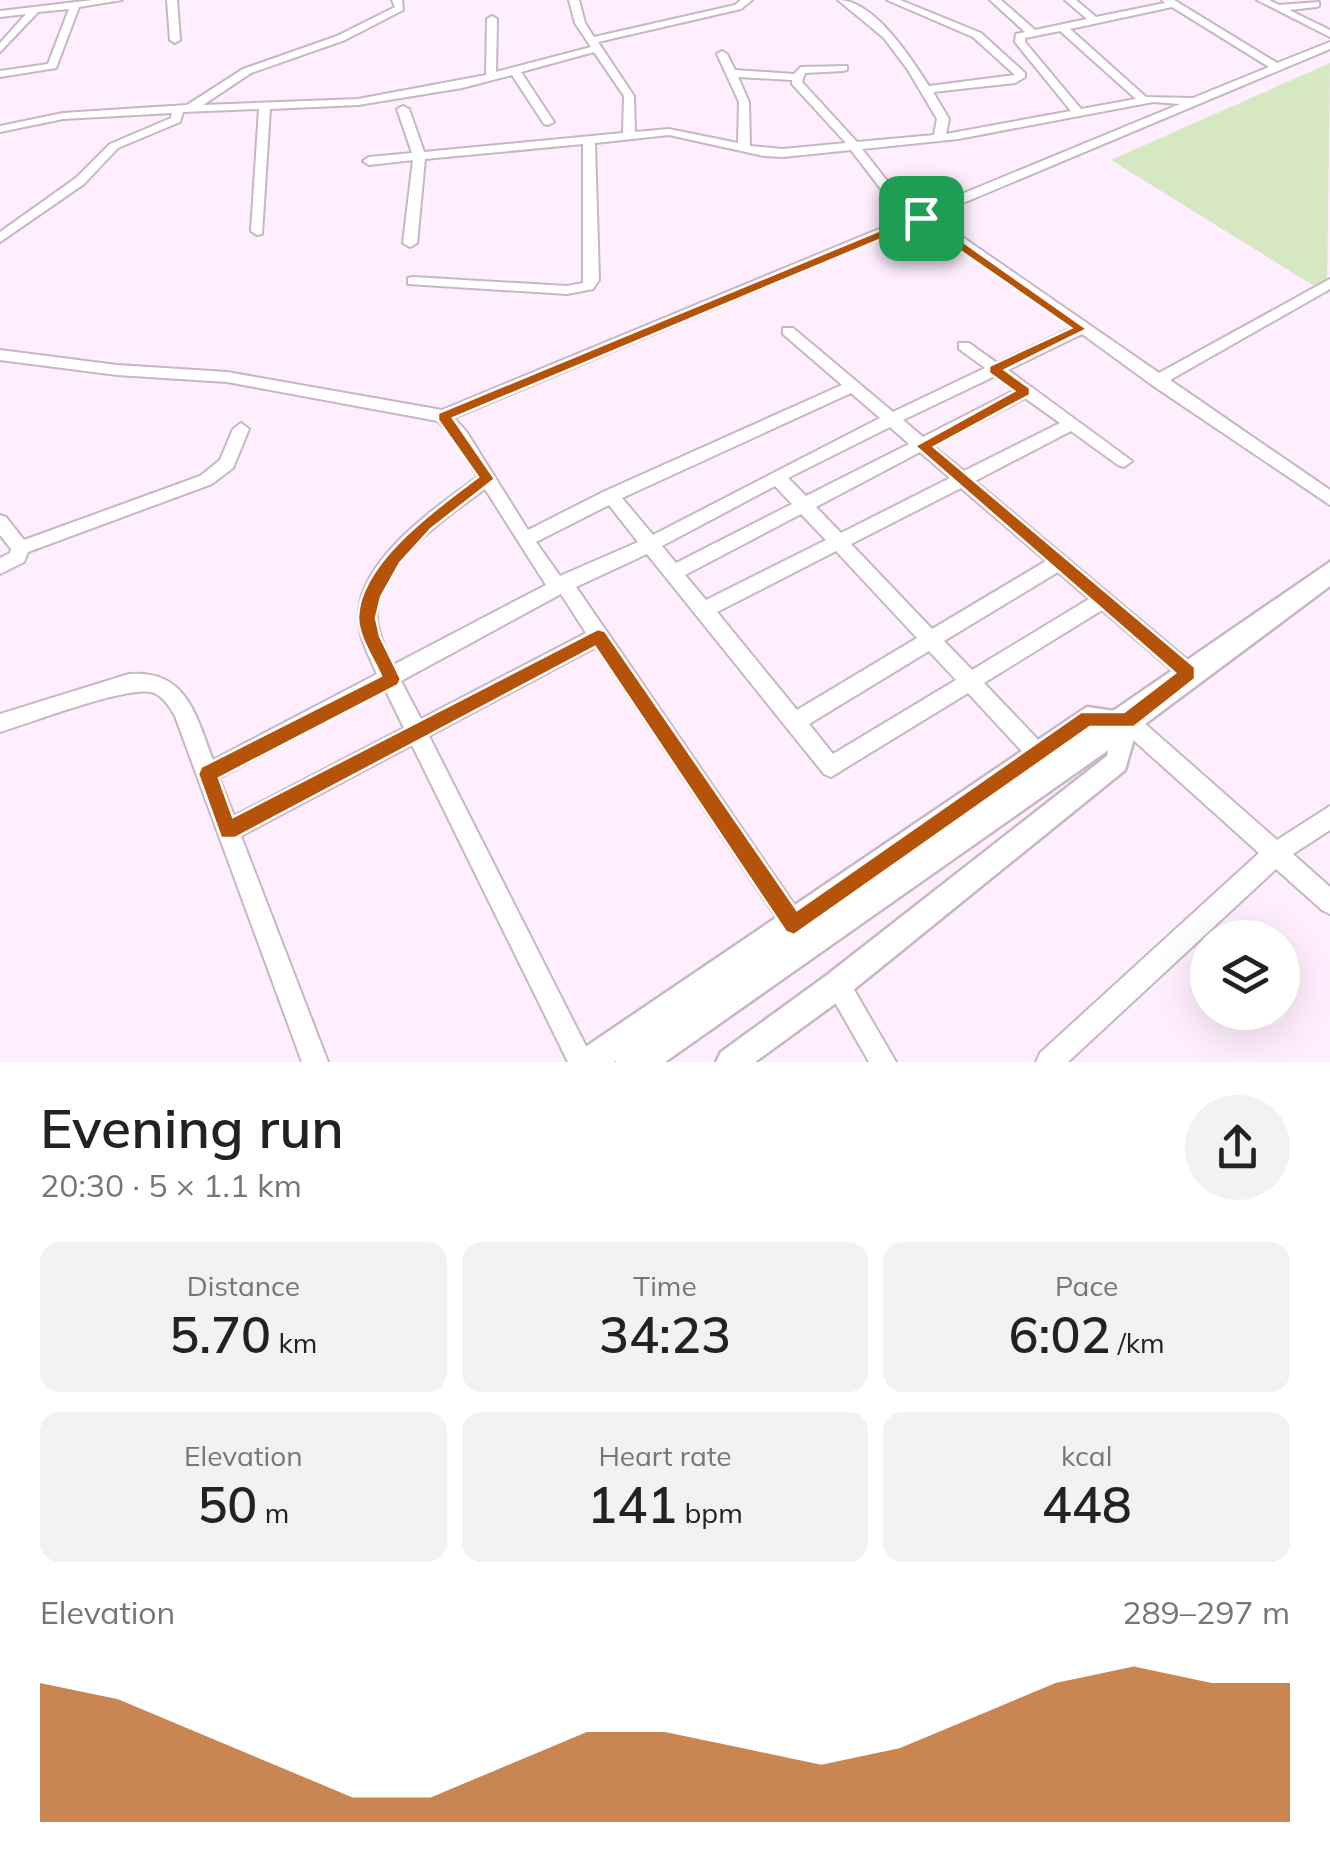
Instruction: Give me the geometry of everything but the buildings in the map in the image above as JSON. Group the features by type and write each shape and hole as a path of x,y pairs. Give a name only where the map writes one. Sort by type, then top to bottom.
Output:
{"main road":[{"path":"634,1062 1127,721 1330,572"}],"street":[{"path":"0,14 117,0"},
{"path":"172,0 175,40"},
{"path":"189,108 255,67 341,38 392,15 400,8 397,0"},
{"path":"574,0 580,23 629,96 629,136"},
{"path":"0,130 63,116 358,102 491,78 595,44 738,6 747,0"},
{"path":"843,0 866,12 884,30 926,89 943,119 939,138"},
{"path":"894,1 908,0"},
{"path":"995,0 1032,32"},
{"path":"1070,0 1092,18"},
{"path":"1262,0 1330,34"},
{"path":"894,1 977,35 1021,75 1015,80 926,89"},
{"path":"1078,112 1020,42 1020,36 1171,2 1276,67"},
{"path":"0,74 52,66 84,3"},
{"path":"1276,8 1316,4"},
{"path":"0,49 35,10"},
{"path":"491,78 492,18"},
{"path":"1061,26 1143,100"},
{"path":"0,355 117,370 228,377 444,416 1330,45"},
{"path":"722,54 744,102 744,147"},
{"path":"731,72 796,77 808,69 843,68"},
{"path":"515,71 548,122"},
{"path":"796,77 802,90 835,122 890,194 1330,499"},
{"path":"369,160 684,133 771,153 939,138 1143,100 1192,102"},
{"path":"257,231 265,107"},
{"path":"0,238 80,181 114,146 176,120 175,108"},
{"path":"403,109 419,156 410,243"},
{"path":"413,281 568,290 588,286 592,280 589,141"},
{"path":"1157,381 1330,283"},
{"path":"208,774 564,584 651,544 891,419 1081,329"},
{"path":"788,331 1189,673"},
{"path":"964,346 1124,461"},
{"path":"526,540 611,496 852,386"},
{"path":"674,572 1025,391"},
{"path":"444,416 554,583 564,584"},
{"path":"704,610 1072,424"},
{"path":"20,548 206,480 227,464 241,429"},
{"path":"777,477 1037,753"},
{"path":"487,479 426,525 394,558 372,596 367,618 371,636 416,731 584,1062 794,924 1087,718 1127,721 1330,902"},
{"path":"611,496 831,767 1103,600"},
{"path":"0,522 20,548"},
{"path":"0,566 18,556 20,548"},
{"path":"794,722 1059,562"},
{"path":"564,584 794,924"},
{"path":"228,831 598,636"},
{"path":"0,724 129,683 148,681 172,691 184,712 316,1062"},
{"path":"731,1062 837,985 1116,762 1127,721"},
{"path":"1049,1062 1276,854 1330,816"},
{"path":"837,985 884,1062"}],"green space":[{"path":"1330,63 1327,294 1111,160"}],"route":[{"path":"921,218 1081,329 994,370 1025,391 923,446 1189,673 1127,721 1087,718 794,924 598,636 228,831 208,774 392,679 371,636 367,618 372,596 394,558 426,525 487,479 460,434 444,416 921,218"}]}
